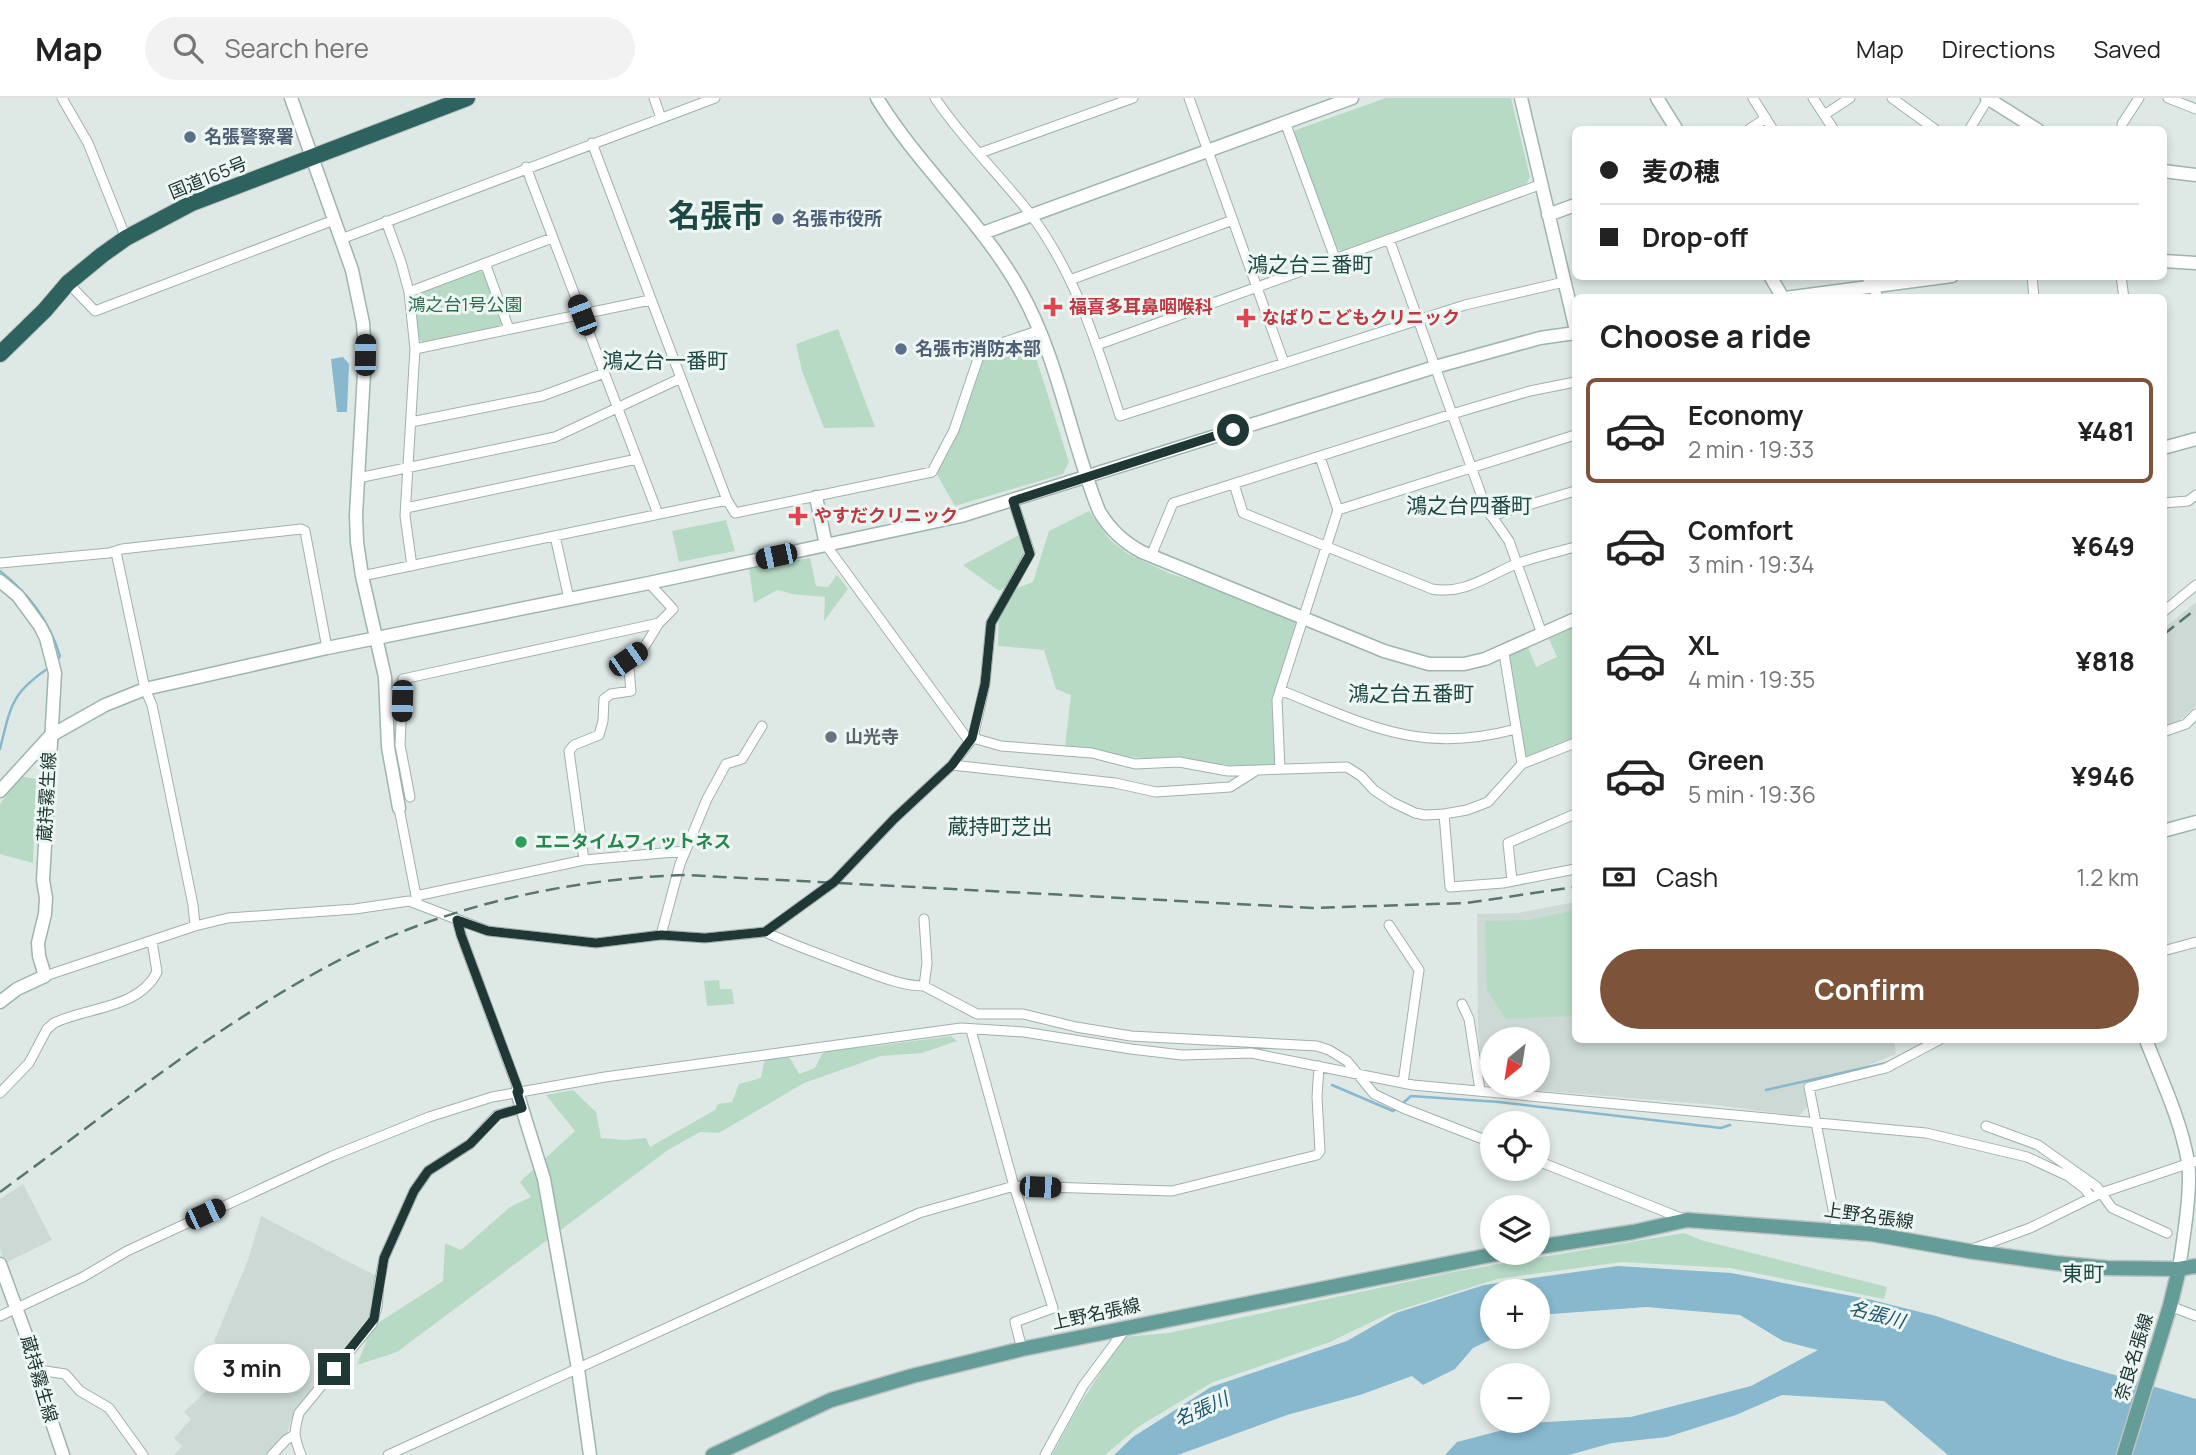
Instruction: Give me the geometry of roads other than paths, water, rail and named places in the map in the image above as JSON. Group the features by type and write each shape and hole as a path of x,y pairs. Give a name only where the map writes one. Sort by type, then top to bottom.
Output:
{"highway":[{"name":"国道165号","path":"0,354 68,284 126,237 192,204 467,98"}],"main road":[{"name":"上野名張線","path":"1550,1245 1687,1220 1872,1234 1968,1251 2094,1267 2179,1269 2196,1266"},
{"name":"上野名張線","path":"713,1455 831,1401 912,1376 1022,1349 1480,1257"},
{"name":"奈良名張線","path":"2124,1455 2179,1269"}],"street":[{"path":"62,98 88,144 126,237"},
{"path":"291,98 314,156 357,289 365,338 356,515 362,576 377,638 387,698 388,747 417,899"},
{"path":"653,98 661,118"},
{"path":"341,239 526,167 715,98"},
{"path":"877,98 912,149 983,233 1021,292 1040,330 1099,512 1124,542 1151,556 1393,655 1429,664 1464,664 1504,653 1572,620"},
{"path":"935,98 1031,215 1070,280 1097,345 1119,416 1489,299 1564,282"},
{"path":"980,153 1133,98"},
{"path":"1189,98 1284,363"},
{"path":"983,233 1352,98"},
{"path":"1521,98 1572,314"},
{"path":"1657,98 1674,126"},
{"path":"1753,98 1771,126"},
{"path":"1813,98 1831,126"},
{"path":"1824,115 1850,98"},
{"path":"1892,98 1930,126"},
{"path":"2122,124 2138,98"},
{"path":"2168,98 2196,109"},
{"path":"1971,126 1987,99 2031,126"},
{"path":"1754,126 1766,118"},
{"path":"1285,122 1335,258"},
{"path":"592,143 650,300 734,513 932,472 954,430 981,350 1040,330"},
{"path":"526,167 657,514"},
{"path":"2167,172 2196,176"},
{"path":"1097,345 1542,184"},
{"path":"1548,215 1572,206"},
{"path":"68,284 95,311 334,220"},
{"path":"1070,280 1233,220"},
{"path":"386,221 409,292 415,349 406,508 412,566"},
{"path":"409,292 552,238"},
{"path":"1389,239 1472,468 1491,516 1509,541 1542,634"},
{"path":"2167,261 2196,263"},
{"path":"485,263 509,329"},
{"path":"1816,294 1923,280"},
{"path":"415,349 650,300"},
{"path":"0,791 50,736 105,705 145,689 327,648 961,516 1435,367 1540,338 1572,333"},
{"path":"411,422 542,396 604,373"},
{"path":"358,478 555,437 681,378"},
{"path":"1151,556 1173,503 1452,414 1530,391 1572,383"},
{"path":"1338,510 1572,436"},
{"path":"2167,447 2196,439"},
{"path":"1280,769 1277,711 1280,690 1338,510 1320,457"},
{"path":"406,508 636,459"},
{"path":"1234,484 1243,513 1426,587 1440,590 1471,586 1517,564 1572,548"},
{"path":"1491,516 1572,492"},
{"path":"2167,503 2188,501 2196,495"},
{"path":"816,497 826,545 971,739 1000,746 1092,753 1135,764 1179,762 1228,771 1347,767 1361,775 1383,797 1392,802 1415,813 1444,814 1467,810 1488,802 1522,764 1572,744"},
{"path":"362,576 727,500"},
{"path":"765,932 834,882 894,819 952,765 971,739 985,684 991,623 1030,554 1013,501"},
{"path":"1,562 116,552 301,529 305,531 327,648"},
{"path":"555,536 569,599"},
{"path":"116,552 145,689 152,705 195,926"},
{"name":"蔵持霧生線","path":"0,581 18,596 40,626 55,673 43,880 45,914 38,943 45,976"},
{"path":"584,860 569,751 574,746 599,736 604,699 611,694 632,691 628,659 645,646 659,623 673,609 649,583"},
{"path":"2167,609 2196,585"},
{"path":"410,797 400,745 403,679 659,623"},
{"path":"1504,653 1522,764"},
{"path":"1280,690 1373,727 1411,737 1459,740 1491,736 1516,729"},
{"path":"2167,731 2186,724 2196,714"},
{"path":"661,935 685,851 707,799 726,764 742,758 762,726"},
{"path":"952,765 1115,783 1156,792 1230,786 1246,779 1257,770"},
{"path":"1444,814 1450,887 1512,881 1572,870"},
{"path":"1512,881 1508,843 1572,815"},
{"path":"2167,830 2196,822"},
{"path":"0,1002 17,989 45,976 195,926 228,918 355,909 409,901 584,860 685,851"},
{"path":"417,899 457,920 499,933 596,943 661,935 705,938 765,932 875,974 915,986 924,986 977,1014 1023,1014 1130,1036 1317,1046 1329,1049 1347,1061 1374,1094 1480,1138"},
{"path":"924,919 927,963 924,986"},
{"path":"457,920 518,1092 544,1179 578,1369 590,1455"},
{"path":"1389,925 1419,970 1403,1083"},
{"path":"0,1093 29,1063 47,1029 54,1023 131,998 149,983 157,972 152,941"},
{"path":"2167,950 2196,942"},
{"path":"0,1316 83,1277 127,1251 332,1156 429,1117 518,1092 605,1077 961,1028 1024,1032 1182,1055 1251,1054 1403,1083 1480,1090 1469,1019 1462,1004"},
{"path":"971,1030 1014,1186 1053,1308 1015,1322 1022,1349"},
{"path":"1837,1230 1809,1087 1886,1068 1933,1043"},
{"path":"2147,1043 2192,1162 2179,1269"},
{"path":"388,1455 919,1213 1014,1186 1172,1191 1313,1156 1320,1151 1317,1097 1319,1066"},
{"path":"1550,1097 1926,1133 2018,1154 2068,1176 2079,1183 2091,1197"},
{"path":"301,1455 294,1435 299,1413 374,1319 384,1258 414,1191 428,1171 470,1144 498,1115 522,1108"},
{"path":"1986,1126 2038,1144 2096,1187 2106,1202 2118,1211 2166,1233"},
{"path":"1968,1251 2030,1228 2101,1193 2192,1162"},
{"path":"1550,1166 1687,1220"},
{"name":"蔵持霧生線","path":"0,1264 39,1370 44,1398 63,1455"},
{"path":"2170,1306 2196,1316"},
{"path":"1045,1455 1083,1386 1128,1327"},
{"path":"39,1370 65,1374 80,1391 109,1408 143,1455"},
{"path":"272,1455 294,1435"}],"water":[{"path":"343,357 349,364 347,412 337,412 331,359"},
{"name":"名張川","path":"1618,1266 1731,1273 1868,1299 1936,1316 2064,1360 2196,1399 2196,1455 1948,1455 1884,1401 1782,1395 1736,1415 1667,1437 1612,1443 1569,1455 1445,1455 1457,1442 1492,1433 1550,1433 1550,1422 1631,1417 1751,1386 1818,1350 1783,1341 1740,1315 1646,1307 1550,1314 1550,1279 1526,1279"},
{"name":"名張川","path":"1480,1286 1480,1345 1473,1348 1455,1369 1423,1385 1412,1376 1360,1395 1287,1415 1178,1455 1114,1455 1133,1437 1211,1387 1347,1341 1396,1313"}],"waterway":[{"path":"0,571 20,589 44,619 60,656 56,663"},
{"path":"0,749 15,701 27,685 50,667"},
{"path":"1766,1090 1886,1063 1924,1043"},
{"path":"1332,1085 1393,1111 1396,1109"},
{"path":"1401,1105 1411,1096 1499,1102 1721,1128 1730,1125"}],"railway":[{"path":"2167,632 2196,609"},
{"path":"0,1192 201,1045 242,1017 328,966 412,928 501,900 546,890 685,875 1313,908 1466,903 1572,887"}],"place":[{"name":"名張警察署","path":"190,137"},
{"name":"名張市役所","path":"778,219"},
{"name":"福喜多耳鼻咽喉科","path":"1053,307"},
{"name":"なばりこどもクリニック","path":"1246,318"},
{"name":"名張市消防本部","path":"901,349"},
{"name":"やすだクリニック","path":"798,516"},
{"name":"山光寺","path":"831,737"},
{"name":"エニタイムフィットネス","path":"521,842"}],"district":[{"name":"名張市","path":"716,216"},
{"name":"鴻之台三番町","path":"1310,265"},
{"name":"鴻之台一番町","path":"665,361"},
{"name":"鴻之台四番町","path":"1469,506"},
{"name":"鴻之台五番町","path":"1411,694"},
{"name":"蔵持町芝出","path":"1000,827"},
{"name":"東町","path":"2083,1274"}],"park label":[{"name":"鴻之台1号公園","path":"465,305"}]}
